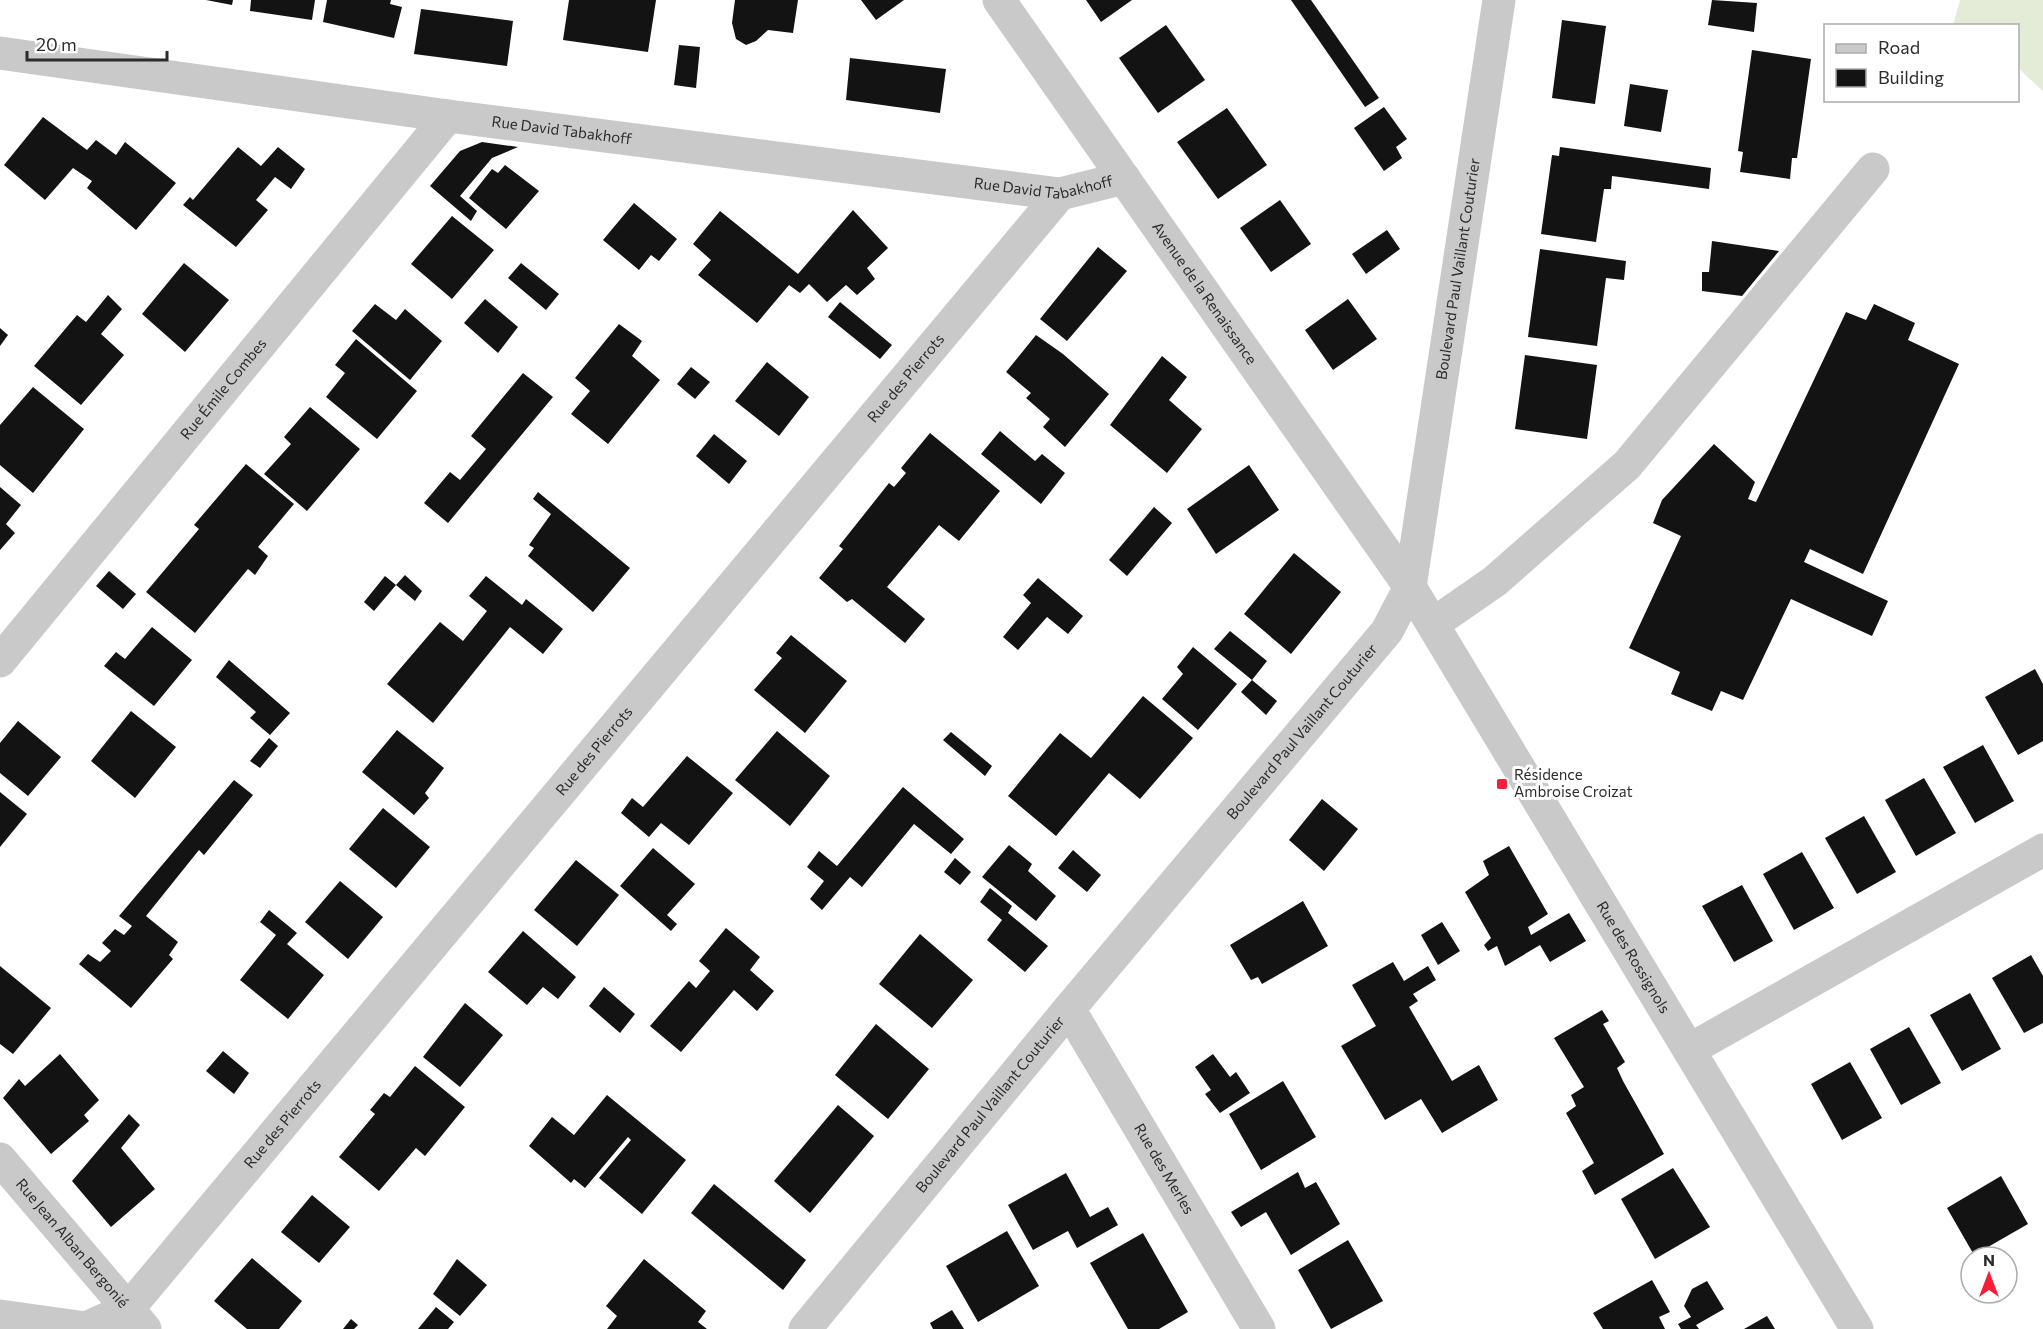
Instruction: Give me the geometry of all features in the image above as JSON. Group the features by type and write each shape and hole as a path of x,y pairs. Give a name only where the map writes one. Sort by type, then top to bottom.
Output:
{"street":[{"name":"Avenue de la Renaissance","path":"999,0 1410,587"},
{"name":"Boulevard Paul Vaillant Couturier","path":"805,1329 1069,1009 1387,631 1410,587 1499,0"},
{"name":"Rue David Tabakhoff","path":"0,53 448,116 1060,194 1124,178"},
{"name":"Rue Émile Combes","path":"0,661 448,116"},
{"path":"1434,624 1495,581 1627,465 1873,169"},
{"name":"Rue des Pierrots","path":"136,1319 1060,194"},
{"name":"Rue des Rossignols","path":"1410,587 1857,1329"},
{"path":"1689,1050 2043,850"},
{"name":"Rue des Merles","path":"1069,1009 1259,1329"},
{"name":"Rue Jean Alban Bergonié","path":"0,1159 136,1319"},
{"path":"0,1316 86,1328 136,1319"}],"green space":[{"path":"1960,0 2043,0 2043,91 2019,69 2019,24 1953,24"}],"building":[{"path":"206,0 233,0 232,5"},
{"path":"251,0 315,0 312,20 250,11"},
{"path":"327,0 391,0 390,4 402,7 394,38 323,22"},
{"path":"569,0 656,0 648,52 563,40"},
{"path":"735,0 798,0 793,33 768,30 756,41 746,45 736,39 732,23"},
{"path":"861,0 904,0 876,20"},
{"path":"1086,0 1132,0 1101,22"},
{"path":"1291,0 1311,0 1379,98 1365,107"},
{"path":"1712,0 1757,3 1754,32 1708,25"},
{"path":"421,9 513,21 507,66 414,54"},
{"path":"1562,20 1606,26 1595,104 1552,98"},
{"path":"1166,25 1205,80 1158,113 1119,58"},
{"path":"679,45 700,47 696,88 674,85"},
{"path":"1752,50 1811,59 1797,158 1792,158 1790,179 1740,172 1743,152 1738,151"},
{"path":"850,58 946,69 940,113 846,100"},
{"path":"1630,84 1668,90 1661,132 1624,126"},
{"path":"1384,107 1407,139 1396,147 1402,158 1384,171 1354,128"},
{"path":"1227,108 1267,165 1218,199 1177,142"},
{"path":"43,117 87,150 96,140 116,155 125,142 176,183 136,230 87,188 92,181 73,168 45,200 4,165"},
{"path":"482,142 518,147 492,158 460,196 477,211 471,221 430,186 460,151"},
{"path":"238,147 261,166 278,147 305,169 291,189 275,177 256,200 268,210 236,247 183,205 190,197 193,200"},
{"path":"1560,147 1711,168 1709,189 1612,176 1611,189 1604,189 1596,242 1541,234 1552,155 1559,156"},
{"path":"505,165 539,191 506,229 469,198 492,169 498,173"},
{"path":"1280,200 1311,244 1271,272 1240,228"},
{"path":"634,203 677,239 659,261 651,255 639,270 603,240"},
{"path":"853,210 888,248 867,268 875,279 857,295 846,285 827,302 809,284 800,293 789,285 757,323 698,275 711,260 693,244 720,211 798,274"},
{"path":"452,216 494,250 452,299 411,264"},
{"path":"1387,230 1400,249 1366,274 1352,254"},
{"path":"1712,241 1779,251 1742,296 1702,291 1702,272 1709,272"},
{"path":"1098,247 1127,271 1067,341 1040,319"},
{"path":"1540,249 1626,261 1624,280 1606,278 1597,346 1528,337"},
{"path":"184,263 229,300 185,352 142,314"},
{"path":"521,263 559,294 546,310 508,278"},
{"path":"108,295 122,309 101,334 124,355 81,405 34,366 77,315 86,322"},
{"path":"485,299 518,327 498,353 464,323"},
{"path":"1348,299 1377,339 1333,370 1305,330"},
{"path":"840,302 892,345 880,359 828,317"},
{"path":"375,304 396,320 405,309 442,341 410,380 352,331"},
{"path":"1874,304 1915,323 1908,340 1959,364 1863,574 1810,549 1804,562 1888,601 1872,636 1791,599 1743,700 1721,691 1712,711 1671,694 1680,672 1629,648 1681,536 1653,523 1662,500 1714,444 1755,482 1748,499 1756,502 1846,312 1866,320"},
{"path":"619,324 642,341 632,356 660,380 608,444 571,414 590,391 575,378"},
{"path":"0,328 8,335 0,346"},
{"path":"1036,335 1063,354 1109,394 1065,447 1043,427 1050,419 1026,398 1031,393 1006,372"},
{"path":"356,339 417,391 377,439 326,397 345,373 335,365"},
{"path":"1525,355 1597,365 1587,439 1515,429"},
{"path":"1162,356 1187,377 1169,400 1202,429 1167,473 1110,425"},
{"path":"767,362 809,397 779,436 735,401"},
{"path":"691,367 710,382 695,399 677,384"},
{"path":"523,373 553,397 448,523 424,503 450,472 460,480 486,449 471,436"},
{"path":"33,387 84,429 33,493 0,465 0,425"},
{"path":"310,407 360,449 307,511 264,474 291,444 284,437"},
{"path":"1000,431 1035,461 1042,454 1065,473 1041,504 981,454"},
{"path":"930,433 1000,491 959,541 939,525 887,587 925,619 905,643 852,599 847,602 819,578 843,549 839,546 889,483 894,487 906,473 901,468"},
{"path":"714,434 747,461 729,484 696,456"},
{"path":"246,464 294,504 258,547 268,556 255,575 248,569 195,633 146,592 199,529 194,525"},
{"path":"1249,465 1279,510 1216,554 1187,509"},
{"path":"0,487 21,505 6,524 15,533 0,550"},
{"path":"538,492 630,568 593,612 528,556 534,548 529,545 551,514 533,499"},
{"path":"1154,507 1172,523 1127,576 1109,560"},
{"path":"1294,553 1341,592 1291,654 1244,614"},
{"path":"109,571 136,594 123,609 96,586"},
{"path":"405,575 422,591 415,601 396,585"},
{"path":"385,576 396,585 374,611 364,602"},
{"path":"486,576 522,605 526,599 563,629 543,654 510,627 433,723 387,684 440,622 463,641 487,611 469,596"},
{"path":"1038,578 1083,616 1068,634 1047,617 1018,650 1003,637 1031,603 1023,595"},
{"path":"152,627 192,660 154,706 104,666 116,652 125,659"},
{"path":"1230,631 1267,661 1252,680 1214,649"},
{"path":"791,635 847,681 805,733 754,690 782,658 776,653"},
{"path":"1193,647 1237,684 1198,730 1162,699 1183,674 1177,667"},
{"path":"229,660 290,713 270,735 250,718 256,712 216,677"},
{"path":"2035,669 2043,684 2043,741 2018,755 1985,697"},
{"path":"1252,680 1277,701 1266,715 1241,692"},
{"path":"1143,696 1193,738 1140,799 1109,773 1056,836 1008,796 1060,733 1091,758"},
{"path":"131,711 176,747 135,798 91,761"},
{"path":"18,721 61,757 28,796 0,773 0,743"},
{"path":"397,730 444,768 425,793 429,798 414,815 362,772"},
{"path":"777,731 830,776 790,826 735,780"},
{"path":"951,732 992,766 985,776 943,740"},
{"path":"269,738 278,746 260,768 250,761"},
{"path":"1983,745 2014,801 1975,823 1943,767"},
{"path":"687,756 733,793 689,845 661,823 649,837 621,813 632,798 643,807"},
{"path":"1924,778 1956,833 1916,856 1885,800"},
{"path":"234,780 253,795 204,855 199,850 146,916 178,942 169,955 173,959 131,1008 79,964 88,954 100,962 111,951 102,943 115,929 124,935 132,926 119,916"},
{"path":"903,787 964,839 951,854 914,824 862,887 850,877 822,910 810,899 824,881 807,867 819,851 837,866"},
{"path":"0,792 27,814 0,847"},
{"path":"1322,799 1358,829 1324,871 1289,840"},
{"path":"383,808 430,847 396,888 349,849"},
{"path":"1864,816 1896,872 1857,894 1825,838"},
{"path":"1009,845 1032,864 1028,871 1056,896 1036,921 982,877"},
{"path":"1509,846 1548,914 1528,927 1531,935 1569,913 1586,941 1550,962 1540,945 1505,966 1497,946 1488,951 1484,945 1491,938 1465,892 1489,875 1483,861"},
{"path":"653,848 695,884 667,915 677,924 671,931 620,886"},
{"path":"1073,850 1101,875 1087,892 1058,868"},
{"path":"1802,852 1834,908 1794,930 1763,874"},
{"path":"955,858 971,872 960,885 944,872"},
{"path":"576,860 619,895 577,946 534,910"},
{"path":"340,881 383,917 348,959 305,922"},
{"path":"1742,885 1773,941 1734,962 1702,906"},
{"path":"990,888 1012,906 1008,913 1048,946 1025,972 987,940 1002,920 980,902"},
{"path":"1303,901 1328,946 1262,984 1258,977 1251,980 1230,945"},
{"path":"269,910 297,933 287,944 324,975 288,1019 240,980 276,935 260,922"},
{"path":"1442,922 1460,951 1438,965 1421,935"},
{"path":"726,928 760,957 750,970 774,991 757,1011 734,990 681,1052 650,1026 689,981 696,988 710,971 699,961"},
{"path":"523,931 576,977 558,999 543,987 527,1005 488,972"},
{"path":"920,934 973,980 932,1028 879,984"},
{"path":"2031,955 2043,976 2043,1023 2024,1033 1992,978"},
{"path":"1393,962 1404,981 1428,966 1436,980 1413,994 1418,1001 1409,1007 1452,1081 1479,1065 1498,1100 1442,1133 1421,1099 1385,1120 1341,1046 1376,1026 1352,985"},
{"path":"0,966 51,1008 13,1054 0,1044"},
{"path":"604,987 635,1014 620,1033 589,1006"},
{"path":"1970,993 2001,1049 1962,1071 1930,1015"},
{"path":"465,1003 503,1035 460,1087 423,1057"},
{"path":"1602,1010 1609,1021 1603,1024 1625,1062 1617,1068 1664,1154 1595,1195 1582,1171 1594,1163 1566,1113 1576,1106 1571,1095 1584,1087 1554,1038"},
{"path":"876,1024 929,1069 888,1119 835,1075"},
{"path":"1909,1027 1941,1083 1901,1105 1870,1049"},
{"path":"223,1051 249,1073 234,1094 206,1071"},
{"path":"60,1054 99,1100 84,1115 89,1121 51,1154 3,1098 19,1079 25,1086"},
{"path":"1213,1054 1230,1077 1236,1072 1250,1093 1220,1113 1205,1094 1211,1090 1195,1067"},
{"path":"1850,1062 1882,1118 1842,1140 1811,1084"},
{"path":"415,1066 465,1107 425,1156 416,1148 379,1191 339,1157 375,1114 370,1110 384,1093 390,1097"},
{"path":"1283,1081 1316,1137 1261,1170 1229,1114"},
{"path":"607,1095 686,1160 642,1214 599,1178 631,1140 628,1137 585,1188 574,1179 571,1183 529,1146 552,1117 574,1135"},
{"path":"838,1105 874,1136 810,1213 774,1181"},
{"path":"129,1114 140,1125 121,1148 155,1189 111,1227 72,1181"},
{"path":"1673,1168 1710,1227 1655,1259 1621,1199"},
{"path":"1298,1172 1305,1188 1316,1182 1340,1224 1291,1255 1266,1212 1241,1227 1231,1212"},
{"path":"1066,1173 1090,1217 1108,1207 1118,1225 1077,1248 1068,1231 1033,1250 1008,1205"},
{"path":"2001,1176 2028,1224 1991,1245 1968,1245 1947,1208"},
{"path":"714,1184 806,1260 783,1290 691,1213"},
{"path":"312,1195 350,1227 319,1263 281,1232"},
{"path":"1007,1231 1039,1286 978,1322 946,1266"},
{"path":"1143,1233 1188,1312 1159,1329 1128,1329 1090,1263"},
{"path":"1348,1240 1383,1301 1331,1329 1298,1270"},
{"path":"252,1258 302,1301 279,1329 247,1329 214,1301"},
{"path":"457,1259 487,1285 460,1316 433,1294"},
{"path":"644,1259 706,1311 698,1322 707,1329 607,1329 617,1316 606,1306"},
{"path":"1652,1280 1670,1312 1659,1317 1665,1329 1603,1329 1593,1313"},
{"path":"1707,1281 1724,1309 1696,1325 1699,1329 1681,1329 1678,1324 1691,1317 1684,1306 1692,1289"},
{"path":"436,1307 454,1322 448,1329 418,1329"},
{"path":"952,1310 964,1329 933,1329 930,1323"},
{"path":"1767,1316 1775,1329 1744,1329"},
{"path":"351,1319 358,1325 354,1329 343,1329"}],"place":[{"name":"Résidence Ambroise Croizat","path":"1502,784"}]}
